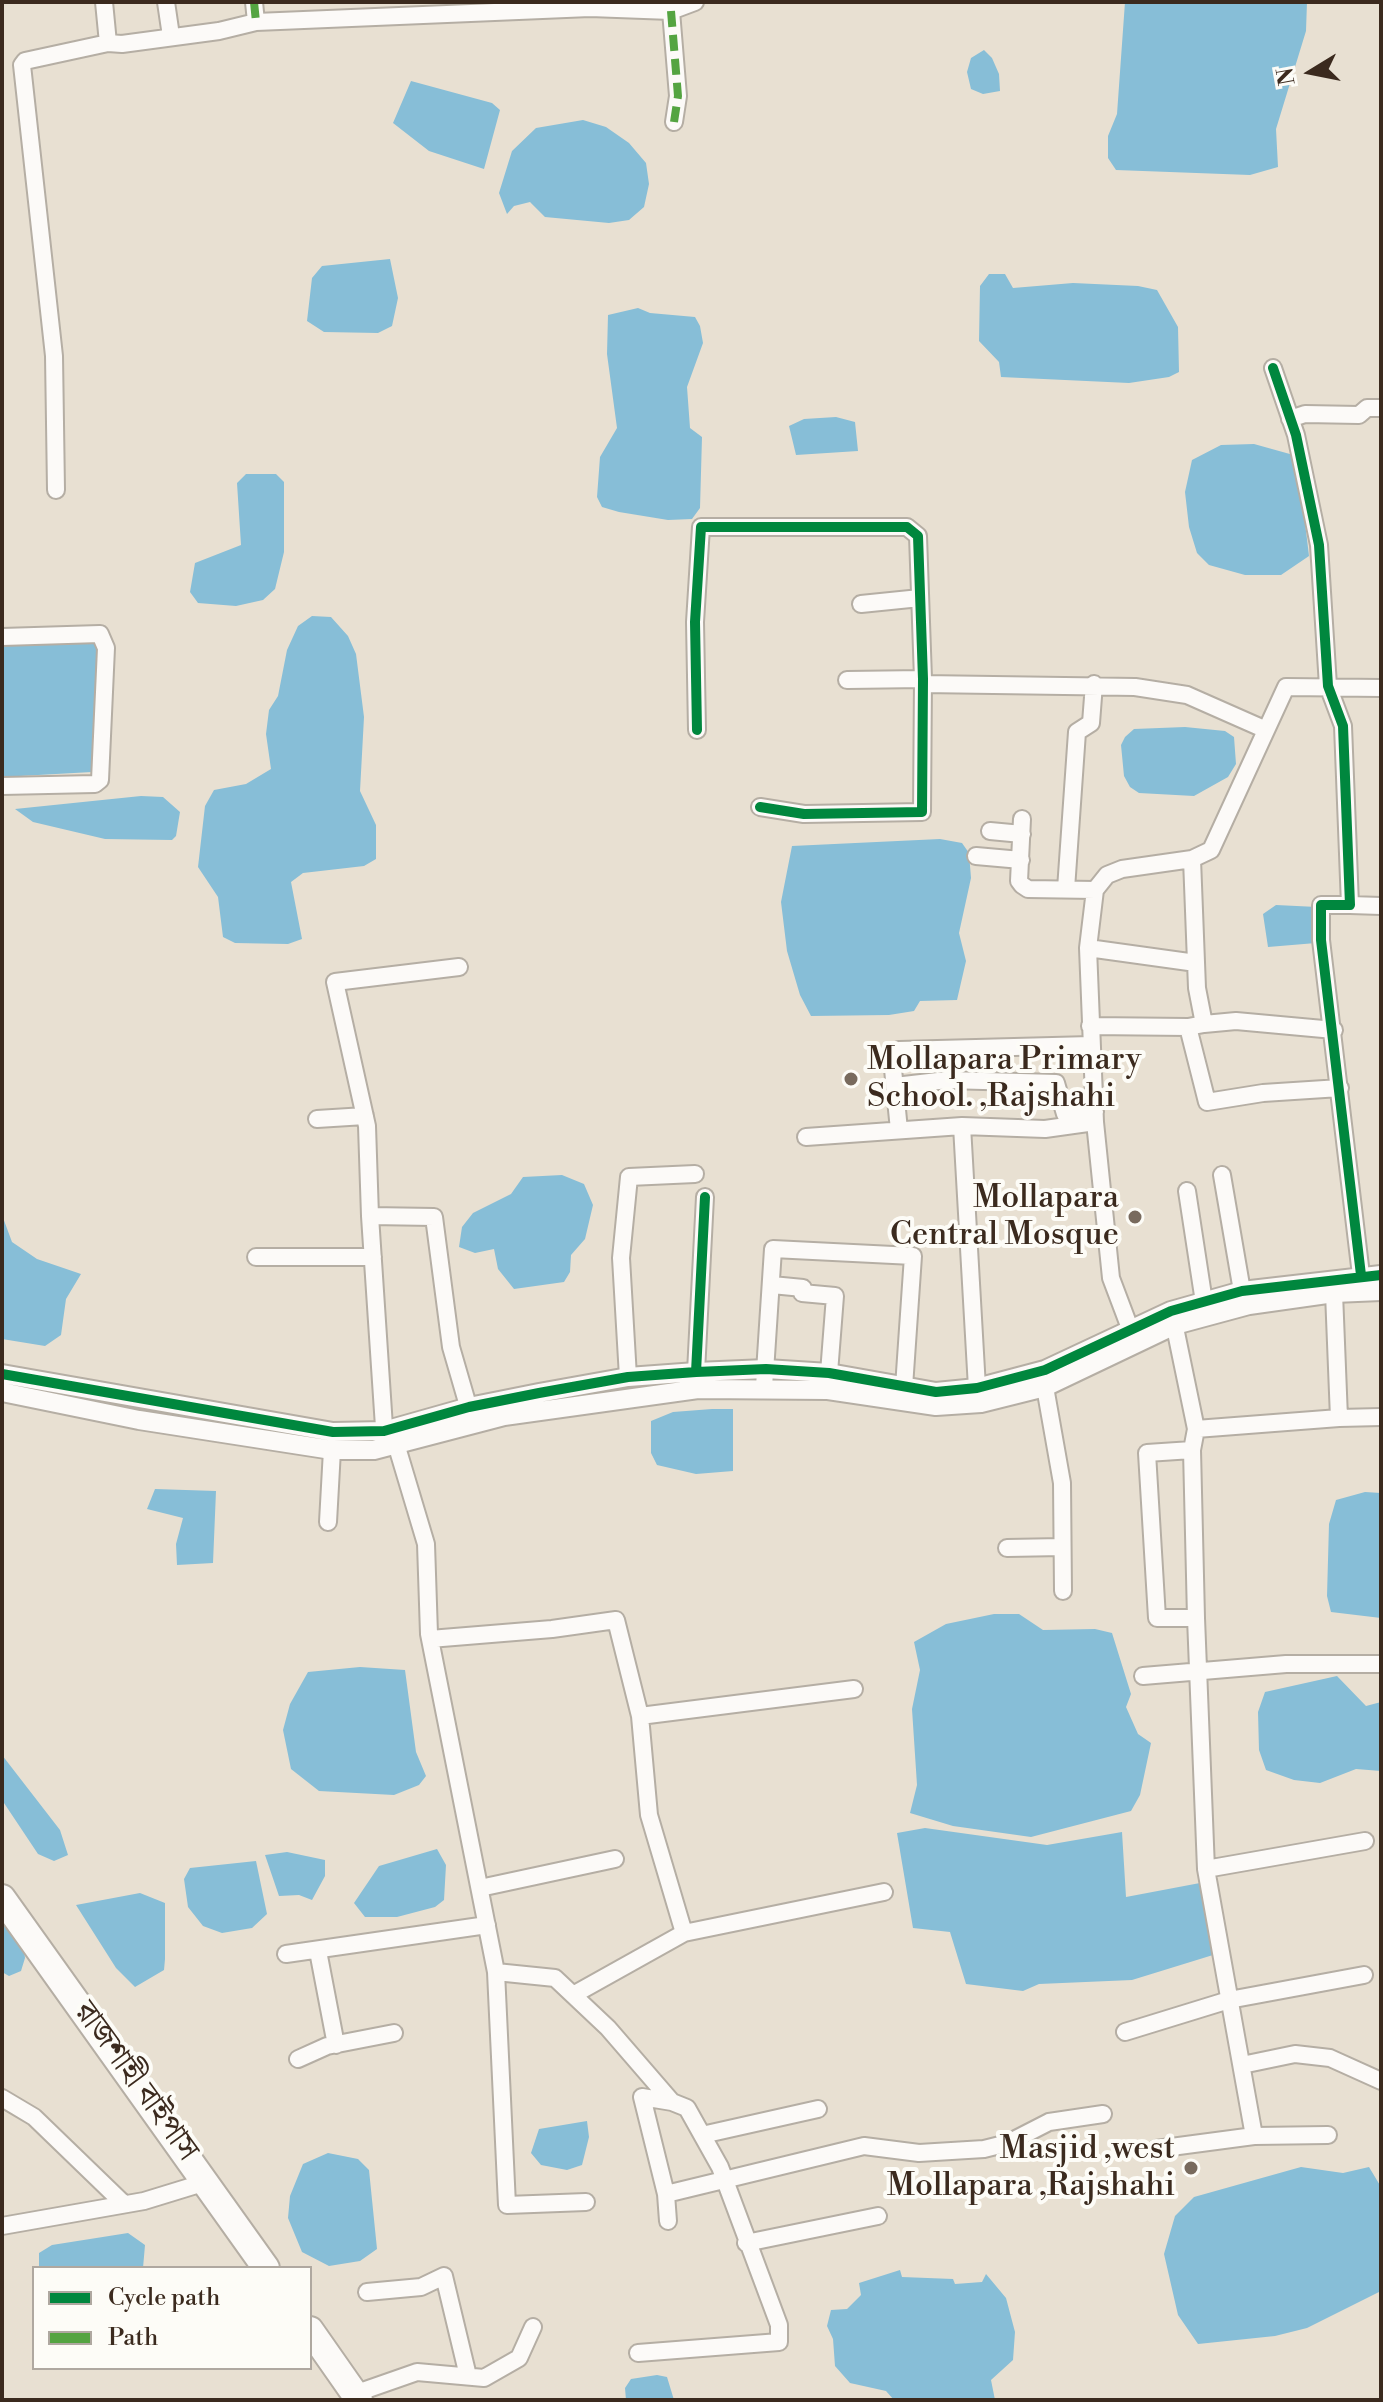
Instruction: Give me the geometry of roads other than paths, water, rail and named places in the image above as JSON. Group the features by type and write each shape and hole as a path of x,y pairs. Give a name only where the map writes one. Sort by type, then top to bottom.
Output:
{"highway":[{"name":"রাজশাহী বাইপাস","path":"2,1898 265,2266"},
{"path":"312,2333 356,2397"}],"street":[{"path":"104,2 108,43"},
{"path":"166,2 171,36"},
{"path":"254,2 256,22"},
{"path":"56,490 54,356 22,65 25,61 108,43 219,31 256,22 590,5 671,11 695,2"},
{"path":"671,11 677,56 674,122"},
{"path":"1273,368 1290,419 1319,545 1328,686 1343,726 1350,905"},
{"path":"1290,419 1305,414 1359,415 1367,408 1381,408"},
{"path":"697,730 695,622 701,527 907,527 918,536 923,682 922,812 804,814 760,807"},
{"path":"861,604 920,598"},
{"path":"2,637 100,634 106,648 103,772 100,780 95,784 2,786"},
{"path":"847,680 1094,684 1187,695 1264,729"},
{"path":"1066,889 1077,732 1091,723 1094,684"},
{"path":"1132,1336 1111,1278 1095,1117 1088,948 1095,890 1107,875 1122,869 1192,859 1211,850 1264,729 1286,687 1381,688"},
{"path":"990,831 1022,826 1022,885 1095,890"},
{"path":"976,856 1021,860"},
{"path":"1192,859 1196,1026 1207,1102 1263,1093 1340,1088"},
{"path":"1361,1275 1321,940 1321,905 1381,906"},
{"path":"1088,948 1196,963"},
{"path":"459,967 335,982 365,1116 389,1442 426,1544 430,1639 496,1972 507,2205 586,2202"},
{"path":"1090,1026 1196,1026 1236,1021 1334,1030"},
{"path":"899,1130 892,1059 899,1050 1091,1045"},
{"path":"895,1086 947,1080 1056,1083 1063,1112 1095,1117"},
{"path":"317,1119 365,1116"},
{"path":"806,1137 962,1126 1045,1129 1095,1117"},
{"path":"962,1126 977,1388"},
{"path":"628,1377 621,1258 629,1177 695,1174"},
{"path":"1222,1175 1242,1291"},
{"path":"1187,1191 1204,1302"},
{"path":"696,1372 705,1197"},
{"path":"370,1216 434,1217 451,1347 471,1416"},
{"path":"765,1378 773,1249 913,1256 904,1387"},
{"path":"256,1257 373,1257"},
{"path":"471,1416 765,1378 829,1373 936,1392 977,1388 1045,1370 1132,1336 1204,1302 1242,1291 1381,1275"},
{"path":"772,1285 803,1288 802,1293 835,1296 829,1373"},
{"path":"1173,1318 1334,1293 1381,1291"},
{"path":"1334,1293 1339,1418"},
{"path":"1173,1318 1196,1429 1192,1450 1206,1869 1254,2136"},
{"path":"2,1392 139,1420 332,1450 389,1442 471,1416 628,1377 696,1372 765,1378 936,1406 981,1403 1045,1387 1132,1336"},
{"path":"2,1374 389,1442"},
{"path":"1045,1387 1062,1483 1063,1591"},
{"path":"1196,1429 1381,1417"},
{"path":"328,1522 332,1450"},
{"path":"1192,1450 1147,1453 1157,1618 1196,1618"},
{"path":"1007,1548 1062,1547"},
{"path":"430,1639 552,1629 616,1620 640,1716 649,1815 684,1933"},
{"path":"1143,1676 1286,1664 1381,1664"},
{"path":"640,1716 854,1689"},
{"path":"1206,1869 1365,1841"},
{"path":"480,1888 615,1859"},
{"path":"573,1995 684,1933 884,1892"},
{"path":"286,1954 487,1925"},
{"path":"318,1951 336,2045"},
{"path":"496,1972 555,1978 608,2028 672,2102"},
{"path":"1125,2032 1229,2000 1364,1975"},
{"path":"298,2059 336,2045 394,2033"},
{"path":"1242,2065 1295,2054 1330,2058 1381,2081"},
{"path":"638,2353 779,2342 775,2309 746,2243 724,2180 687,2108 642,2097 666,2194 668,2221"},
{"path":"2,2098 34,2117 124,2204"},
{"path":"702,2135 818,2109"},
{"path":"666,2194 864,2146 919,2153 984,2149 1008,2143 1049,2122 1103,2114"},
{"path":"1156,2149 1254,2136 1328,2135"},
{"path":"2,2226 160,2198 206,2182"},
{"path":"746,2243 878,2216"},
{"path":"367,2292 421,2287 444,2276 468,2376"},
{"path":"356,2397 417,2372 484,2378 519,2358 533,2327"}],"water":[{"path":"1125,2 1307,2 1306,31 1276,129 1278,167 1250,175 1116,170 1108,158 1108,136 1117,114"},
{"path":"984,50 992,58 999,74 1000,91 983,94 971,89 967,72 971,58"},
{"path":"411,81 492,103 500,110 484,169 429,151 393,123"},
{"path":"583,120 606,127 629,143 646,163 649,184 644,207 629,220 609,223 545,217 530,202 514,206 507,214 499,193 512,151 536,128"},
{"path":"390,259 398,298 392,326 378,333 324,332 307,321 312,278 322,266"},
{"path":"989,274 1005,274 1013,288 1073,283 1138,286 1157,290 1178,327 1179,372 1169,377 1129,383 1001,377 999,362 979,341 980,286"},
{"path":"638,308 650,313 695,317 700,326 703,343 687,387 690,428 702,437 700,508 692,519 668,520 619,512 602,507 597,497 600,457 617,428 607,354 608,315"},
{"path":"836,417 855,422 858,451 796,455 789,426 804,419"},
{"path":"1254,444 1297,456 1309,556 1281,575 1245,575 1209,565 1197,553 1189,527 1185,492 1192,460 1221,445"},
{"path":"246,474 276,474 284,482 284,552 275,589 263,600 236,606 198,603 190,592 195,563 241,545 237,483"},
{"path":"312,616 331,617 348,636 356,654 364,717 360,791 376,825 376,859 364,866 303,873 291,882 302,939 288,944 235,943 223,937 218,897 198,867 205,806 214,790 246,784 271,769 266,734 269,710 278,696 287,650 298,626"},
{"path":"45,642 97,644 104,661 103,702 92,772 2,777 2,646"},
{"path":"1185,727 1225,731 1234,737 1236,764 1228,777 1194,796 1139,793 1130,787 1124,776 1121,745 1125,737 1134,729"},
{"path":"141,796 163,797 180,812 176,836 172,840 105,839 33,822 15,809"},
{"path":"940,839 962,843 969,853 971,878 959,933 966,961 957,1000 920,1001 914,1011 889,1015 811,1016 800,995 787,951 781,902 792,846"},
{"path":"1276,905 1317,907 1316,943 1268,947 1263,914"},
{"path":"562,1175 584,1184 593,1205 585,1239 571,1255 570,1272 564,1282 514,1289 498,1269 494,1249 475,1253 459,1247 462,1227 473,1213 511,1194 523,1177"},
{"path":"2,1215 12,1242 37,1259 81,1274 66,1299 61,1335 45,1346 2,1339"},
{"path":"733,1409 733,1471 696,1474 657,1465 651,1453 651,1421 673,1412"},
{"path":"155,1489 216,1491 213,1563 177,1565 176,1544 183,1518 147,1509"},
{"path":"1365,1492 1381,1493 1381,1618 1331,1612 1327,1596 1329,1524 1336,1500"},
{"path":"994,1614 1019,1614 1043,1630 1095,1629 1112,1633 1131,1694 1126,1707 1138,1734 1151,1743 1140,1795 1131,1811 1031,1837 953,1826 910,1813 917,1785 912,1709 920,1670 914,1642 946,1624"},
{"path":"360,1667 405,1670 416,1752 426,1776 419,1785 394,1795 319,1791 291,1769 283,1730 290,1704 308,1672"},
{"path":"1337,1676 1366,1706 1381,1702 1381,1771 1356,1769 1320,1783 1294,1780 1266,1770 1259,1750 1258,1712 1265,1692"},
{"path":"2,1755 60,1830 68,1855 54,1861 38,1854 2,1800"},
{"path":"925,1828 1047,1845 1122,1832 1126,1897 1200,1883 1213,1955 1132,1980 1039,1984 1023,1991 966,1984 950,1932 913,1928 897,1833"},
{"path":"437,1849 446,1865 444,1900 435,1907 397,1917 365,1917 354,1903 379,1866"},
{"path":"287,1852 325,1860 325,1876 312,1900 299,1895 279,1896 265,1855"},
{"path":"256,1861 267,1914 252,1928 222,1933 203,1926 188,1907 184,1879 190,1868"},
{"path":"140,1893 165,1903 165,1959 164,1970 135,1987 116,1968 76,1905"},
{"path":"2,1913 22,1935 25,1958 21,1971 9,1976 2,1972"},
{"path":"587,2121 589,2137 582,2165 567,2170 541,2165 531,2153 539,2129"},
{"path":"328,2153 358,2159 369,2170 377,2249 360,2261 329,2266 302,2252 288,2218 290,2196 303,2164"},
{"path":"1301,2167 1343,2173 1369,2167 1381,2187 1381,2291 1307,2328 1275,2336 1198,2344 1178,2315 1164,2254 1175,2216 1194,2197"},
{"path":"128,2233 145,2245 143,2266 39,2266 39,2253 52,2245"},
{"path":"900,2270 902,2277 953,2279 955,2284 982,2282 986,2274 1006,2298 1015,2332 1013,2360 991,2380 995,2400 894,2400 886,2391 850,2383 835,2366 833,2339 827,2326 831,2310 847,2309 861,2295 859,2283"},
{"path":"657,2375 667,2377 674,2400 626,2400 625,2388 631,2379"}],"place":[{"name":"Mollapara Primary School. ,Rajshahi","path":"851,1079"},
{"name":"Mollapara Central Mosque","path":"1135,1217"},
{"name":"Masjid ,west Mollapara ,Rajshahi","path":"1191,2168"}]}
